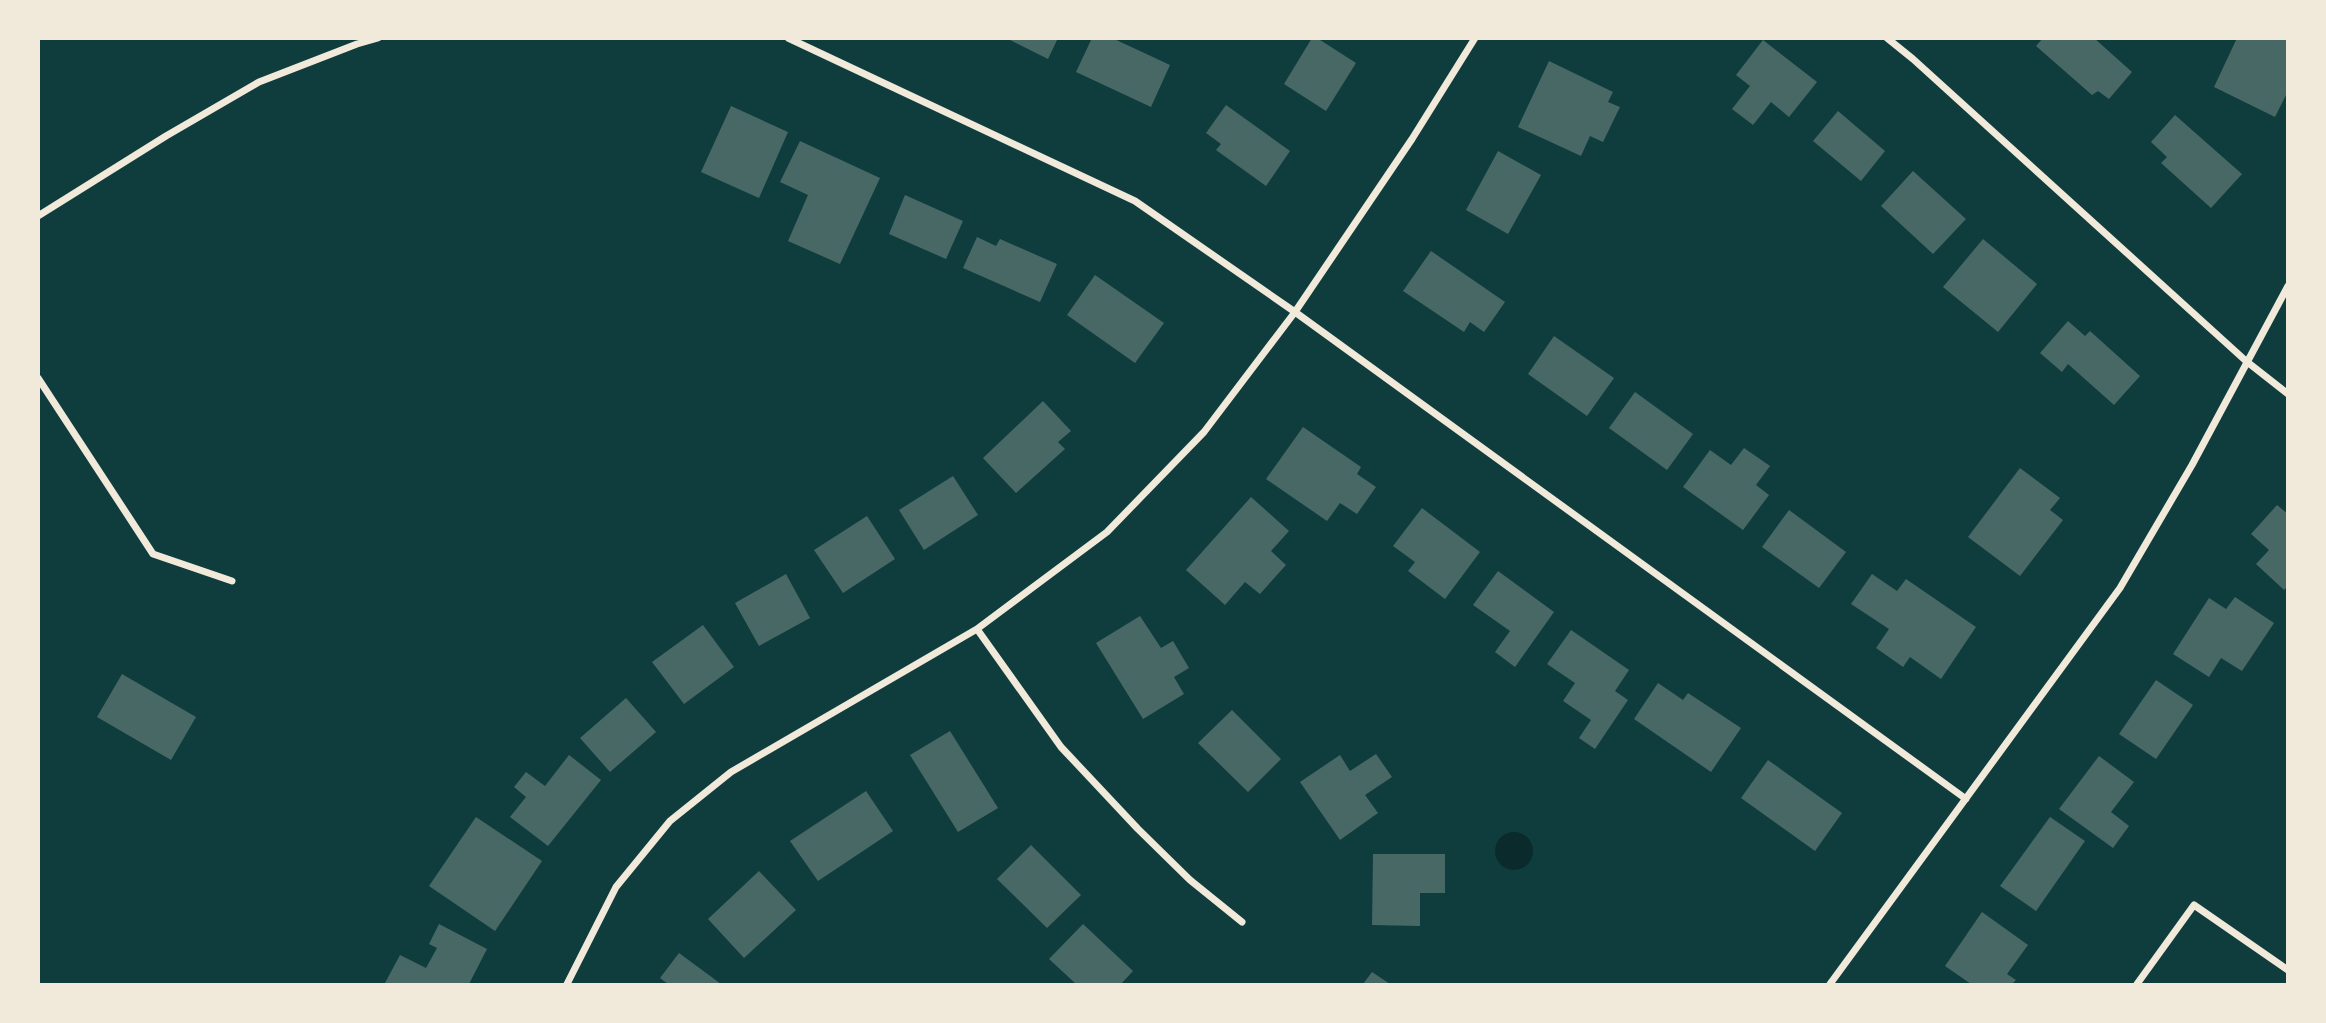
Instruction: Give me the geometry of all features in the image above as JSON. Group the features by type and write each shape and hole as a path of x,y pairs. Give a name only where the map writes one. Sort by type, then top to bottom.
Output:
{"street":[{"path":"38,216 259,82 378,38"},
{"path":"789,38 1135,201 1295,312 1966,799"},
{"path":"567,985 616,887 670,821 731,772 977,629 1107,532 1204,432 1295,312 1412,139 1475,38"},
{"path":"1887,38 2246,361 2287,394"},
{"path":"1830,985 2120,588 2192,465 2287,286"},
{"path":"38,378 153,554 232,581"},
{"path":"977,629 1061,747 1190,880 1242,922"},
{"path":"2137,985 2194,905 2287,971"}],"water":[{"path":"1514,832 1527,838 1533,851 1527,864 1514,870 1501,864 1495,851 1501,838"}],"building":[{"path":"1006,38 1058,38 1048,59"},
{"path":"1092,38 1112,38 1170,65 1151,107 1076,72"},
{"path":"1312,38 1317,38 1356,63 1326,111 1284,84"},
{"path":"2043,38 2094,38 2132,72 2109,99 2098,91 2092,95 2036,46"},
{"path":"2237,38 2288,38 2288,91 2275,117 2214,87"},
{"path":"1763,40 1817,82 1789,117 1771,102 1753,125 1732,109 1750,86 1736,75"},
{"path":"1549,61 1613,92 1608,102 1620,107 1603,142 1590,136 1581,156 1518,127"},
{"path":"1226,105 1290,151 1266,186 1216,150 1221,144 1206,133"},
{"path":"731,106 788,132 759,198 701,172"},
{"path":"1838,111 1885,151 1861,181 1813,141"},
{"path":"2175,115 2242,174 2211,208 2161,163 2167,157 2151,142"},
{"path":"800,141 880,178 840,264 788,241 808,195 780,182"},
{"path":"1498,151 1541,175 1508,234 1466,210"},
{"path":"1913,171 1966,219 1933,254 1881,206"},
{"path":"905,195 963,221 946,259 889,234"},
{"path":"977,237 996,246 1000,239 1057,264 1040,302 963,268"},
{"path":"1983,239 2037,284 1998,332 1943,287"},
{"path":"1431,251 1505,302 1484,332 1470,322 1464,332 1403,291"},
{"path":"1095,275 1164,323 1135,363 1067,315"},
{"path":"2068,321 2085,336 2090,331 2140,376 2114,405 2068,364 2062,372 2040,353"},
{"path":"1554,336 1614,378 1587,416 1528,374"},
{"path":"1635,392 1693,434 1667,470 1609,428"},
{"path":"1043,401 1071,431 1058,442 1065,449 1016,493 983,458"},
{"path":"1303,427 1361,467 1357,474 1376,487 1357,514 1340,503 1327,521 1266,479"},
{"path":"1744,448 1770,466 1756,485 1769,495 1743,530 1683,487 1710,450 1731,465"},
{"path":"2020,468 2060,498 2050,510 2063,520 2020,576 1968,537"},
{"path":"953,476 978,515 924,550 899,510"},
{"path":"1251,497 1289,531 1271,551 1286,565 1260,594 1245,582 1225,605 1186,570"},
{"path":"2277,505 2288,514 2288,586 2284,590 2256,564 2269,550 2251,534"},
{"path":"1422,508 1480,552 1445,599 1408,571 1415,562 1393,546"},
{"path":"1789,510 1846,552 1819,588 1762,547"},
{"path":"867,516 895,559 843,593 814,550"},
{"path":"1498,571 1554,612 1515,667 1495,652 1510,631 1473,605"},
{"path":"786,574 810,618 759,646 735,603"},
{"path":"1872,574 1897,591 1906,579 1976,627 1941,679 1910,657 1903,667 1876,648 1889,629 1851,604"},
{"path":"2235,597 2274,623 2242,671 2221,658 2209,677 2173,654 2209,598 2226,609"},
{"path":"1140,616 1161,648 1173,641 1189,668 1174,677 1184,694 1143,719 1096,643"},
{"path":"703,625 734,667 684,704 652,662"},
{"path":"1571,630 1629,670 1615,691 1628,700 1595,749 1579,738 1591,720 1563,701 1575,683 1547,664"},
{"path":"122,674 196,717 171,760 97,717"},
{"path":"2156,680 2193,705 2156,759 2119,734"},
{"path":"1658,683 1683,700 1688,693 1741,728 1711,772 1634,719"},
{"path":"626,698 656,732 610,772 580,738"},
{"path":"1232,710 1281,759 1248,792 1198,743"},
{"path":"950,731 998,808 958,832 910,755"},
{"path":"1376,754 1392,777 1365,795 1378,813 1340,840 1300,782 1340,755 1350,771"},
{"path":"569,755 601,780 548,846 510,817 526,797 514,787 526,772 545,786"},
{"path":"2099,756 2134,782 2111,812 2129,826 2113,848 2059,809"},
{"path":"1768,760 1842,813 1815,851 1741,798"},
{"path":"866,791 893,831 818,881 790,841"},
{"path":"476,817 542,861 495,931 429,886"},
{"path":"2050,817 2085,841 2036,911 2000,886"},
{"path":"1031,845 1081,895 1047,928 997,879"},
{"path":"1373,854 1445,854 1445,893 1420,893 1420,926 1372,925"},
{"path":"759,871 796,910 744,958 708,919"},
{"path":"1982,912 2028,945 2007,974 2016,980 2012,984 1971,984 1945,966"},
{"path":"439,924 487,949 469,984 385,983 400,955 426,968 437,948 429,944"},
{"path":"1083,924 1133,971 1121,984 1076,984 1049,959"},
{"path":"679,953 721,984 668,984 660,978"},
{"path":"1372,972 1390,984 1363,984"}]}
